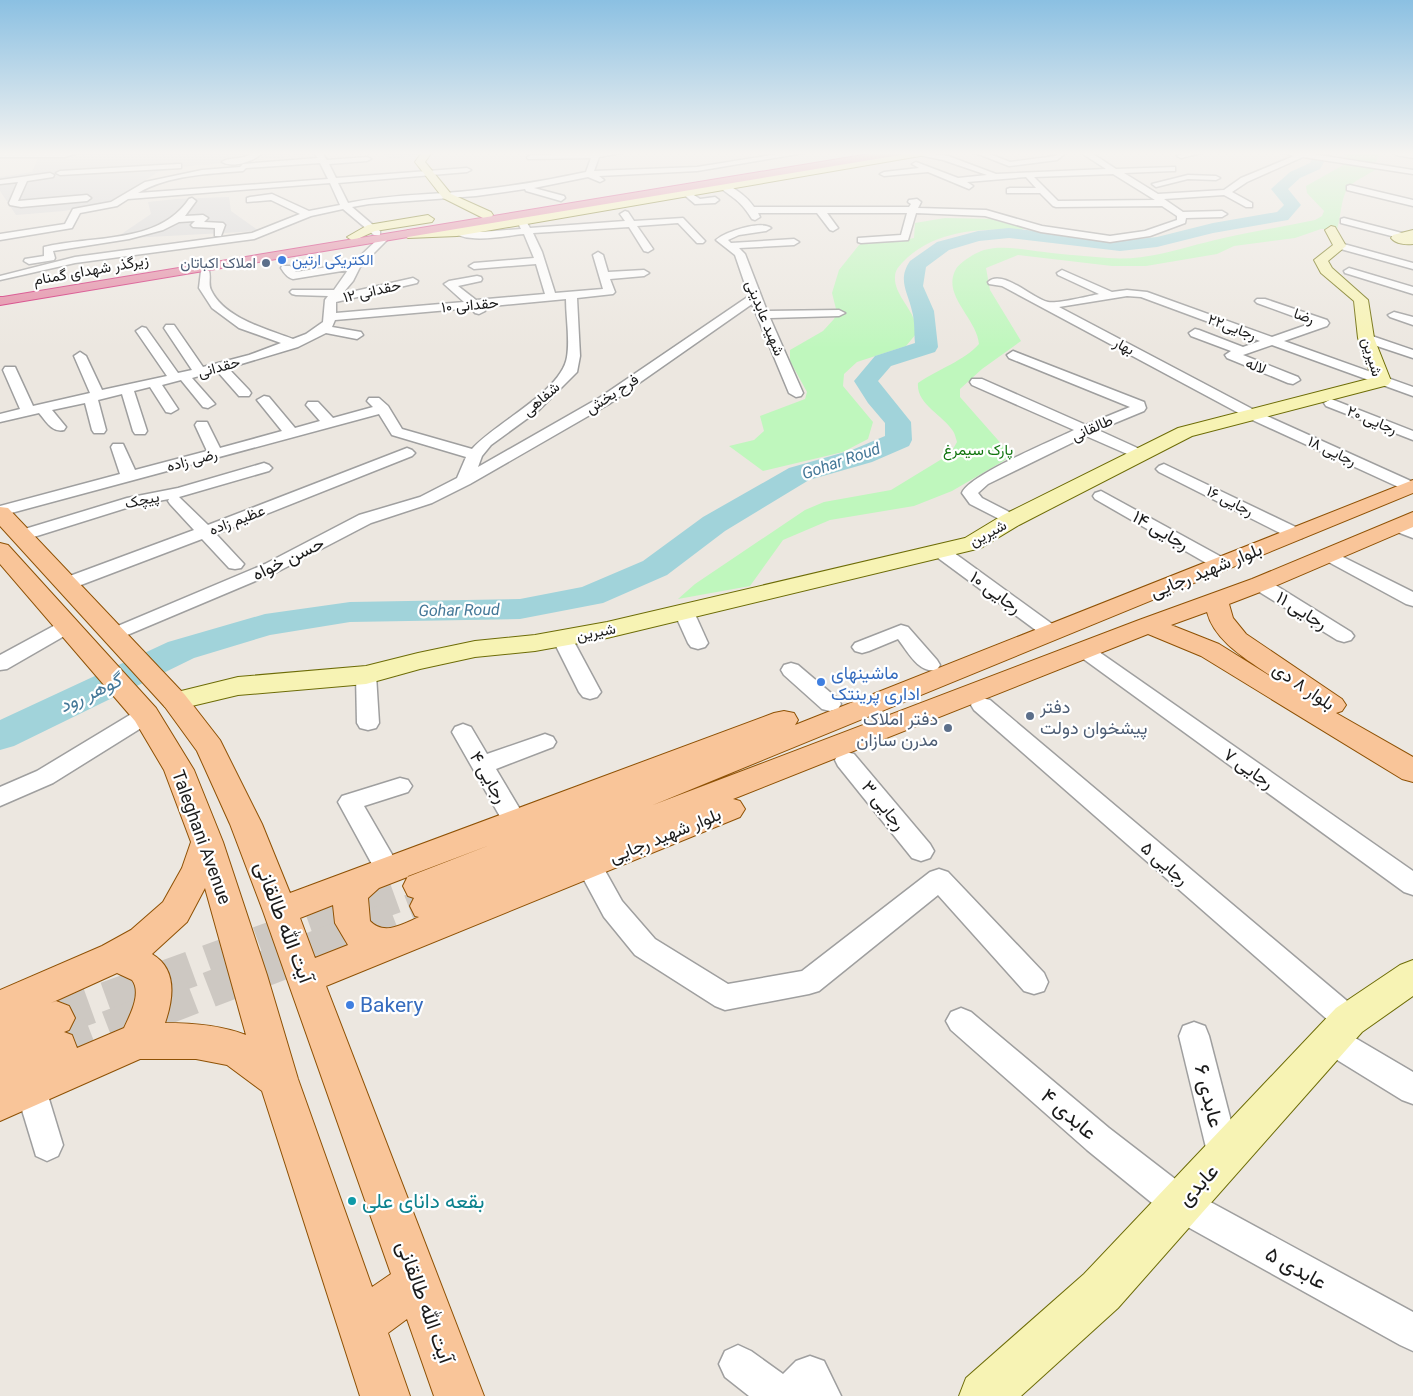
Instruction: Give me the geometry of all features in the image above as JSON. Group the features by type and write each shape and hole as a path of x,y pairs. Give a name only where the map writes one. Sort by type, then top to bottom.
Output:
{"highway":[{"path":"1,295 194,259 293,250 461,217"},
{"path":"1,295 205,272 353,237 378,233 408,234 454,229 511,217"},
{"name":"زیرگذر شهدای گمنام","path":"1,295 187,268 293,250"}],"main road":[{"name":"بلوار شهید رجایی","path":"305,978 990,702 1008,666 1052,633 1412,486"},
{"name":"آیت الله طالقانی","path":"0,512 175,701 210,747 246,824 280,911 459,1396"},
{"name":"بلوار شهید رجایی","path":"424,896 1008,666 1084,651 1408,526"},
{"name":"Taleghani Avenue","path":"0,550 145,714 179,770 207,842 249,975 278,1079"},
{"name":"بلوار ۸ دی","path":"1216,601 1221,619 1237,640 1353,720 1413,752"},
{"name":"بلوار ۸ دی","path":"1148,625 1210,650 1326,721 1413,771"},
{"path":"1210,650 1206,642 1212,637 1224,636 1237,640"},
{"name":"بلوار شهید رجایی","path":"280,911 930,665 1008,666"},
{"path":"145,714 175,701"},
{"path":"0,1008 115,957 144,941 175,912 198,870 207,842"},
{"path":"378,874 352,896 351,918 355,930 366,939 387,944"},
{"path":"115,957 130,960 148,969 154,986 153,1007 138,1041"},
{"path":"0,1040 57,1033 10,1087"},
{"path":"10,1087 138,1041 196,1041 236,1049 278,1079 385,1396"},
{"path":"360,1323 418,1284"}],"street":[{"path":"0,237 69,226 73,217"},
{"path":"275,217 287,224"},
{"path":"1,295 59,263 120,253 254,236 301,217"},
{"path":"359,217 378,233"},
{"path":"422,217 426,220"},
{"path":"357,335 324,329 329,323 334,296 378,233 426,220 449,217"},
{"path":"454,229 530,217"},
{"path":"626,217 648,249"},
{"path":"826,217 834,228"},
{"path":"861,240 905,238 911,217"},
{"path":"1005,217 1024,224 1063,233 1110,239 1147,234 1173,226 1182,221 1181,217"},
{"path":"17,263 50,258 48,249 150,232 177,219 203,218 196,225 220,225 218,234"},
{"path":"454,229 472,235 525,227 578,227 680,220 700,241"},
{"path":"525,227 537,252 551,298"},
{"path":"766,228 737,232 722,237 721,240 731,246 794,242"},
{"path":"115,230 134,234"},
{"path":"1338,233 1410,237"},
{"path":"1338,233 1411,263"},
{"name":"شیرین","path":"175,701 238,686 366,675 418,661 475,649 562,638 607,630 973,543 1011,520 1185,432 1382,381 1366,338 1361,300 1326,270 1321,260 1338,233"},
{"name":"شهید عابدینی","path":"731,246 740,254 755,297 796,393"},
{"path":"120,253 128,263"},
{"path":"598,255 604,276 644,272"},
{"path":"741,259 755,258"},
{"path":"474,266 539,261"},
{"path":"59,263 68,274"},
{"path":"286,268 293,276 356,266"},
{"path":"1349,271 1413,290"},
{"path":"205,272 204,288 216,306 243,324 294,344"},
{"path":"1062,273 1110,295"},
{"name":"حقدانی ۱۰","path":"330,316 418,314 476,305 527,304 551,298 609,292 604,276"},
{"path":"477,279 449,284 476,305 483,318"},
{"name":"حقدانی ۱۲","path":"296,292 334,296 413,281"},
{"name":"بهار","path":"994,282 1004,283 1253,415"},
{"path":"1135,292 1158,287"},
{"name":"۲۲رجایی","path":"1046,306 1135,292 1176,303 1272,341 1413,392"},
{"name":"شفاهی","path":"464,481 475,455 486,442 534,407 570,372 574,356 571,296"},
{"name":"فرح بخش","path":"464,481 604,401 755,297"},
{"name":"رضا","path":"1261,301 1323,323 1272,341"},
{"path":"1154,312 1176,303"},
{"path":"763,315 839,313"},
{"path":"1394,315 1413,321"},
{"path":"170,328 200,372"},
{"name":"حقدانی","path":"0,418 253,358 294,344 324,329"},
{"path":"142,331 179,377 208,404"},
{"path":"1195,333 1243,351"},
{"path":"1366,338 1413,354"},
{"name":"لاله","path":"1272,341 1231,355 1293,380"},
{"name":"طالقانی","path":"1011,520 976,501 970,493 971,490 982,480 1086,430 1139,408 1139,405 1013,355"},
{"path":"80,356 94,396 100,430"},
{"path":"220,367 244,393"},
{"path":"10,370 35,410 59,426"},
{"path":"977,382 1139,454"},
{"path":"154,383 171,409"},
{"path":"127,389 140,431"},
{"path":"264,400 291,433"},
{"name":"رجایی ۲۰","path":"1331,403 1413,436"},
{"path":"313,405 330,423"},
{"name":"رضی زاده","path":"0,512 330,423 378,405 397,432 475,455"},
{"name":"رجایی ۱۸","path":"1253,415 1412,486"},
{"path":"202,425 215,453"},
{"path":"118,446 130,476"},
{"name":"عظیم زاده","path":"66,584 204,533 407,453"},
{"name":"پیچک","path":"21,536 133,501 180,492 264,468"},
{"name":"رجایی ۱۶","path":"1164,469 1296,534"},
{"name":"حسن خواه","path":"113,635 271,568 365,519 426,500 464,481"},
{"name":"رجایی ۱۴","path":"1101,496 1221,564"},
{"path":"176,502 235,564"},
{"name":"رجایی ۱۰","path":"940,551 1052,633"},
{"path":"1329,555 1413,600"},
{"name":"رجایی ۱۱","path":"1260,584 1344,636"},
{"path":"684,612 698,643"},
{"path":"0,664 66,626"},
{"path":"862,647 901,631 930,665"},
{"path":"562,638 590,692"},
{"name":"رجایی ۷","path":"1084,651 1413,885"},
{"path":"792,670 830,704"},
{"path":"366,675 368,723"},
{"name":"رجایی ۵","path":"982,705 1340,1030 1413,1089"},
{"path":"0,797 45,777 145,714"},
{"name":"رجایی ۴","path":"464,732 515,821"},
{"path":"482,765 545,742"},
{"name":"رجایی ۳","path":"846,760 921,851"},
{"path":"378,874 350,802 400,786"},
{"path":"589,865 613,909 645,947 725,997 809,982 940,879 1034,982"},
{"name":"عابدی","path":"984,1396 1101,1292 1340,1030 1413,976"},
{"name":"عابدی ۴","path":"962,1021 1098,1139 1180,1204"},
{"name":"عابدی ۶","path":"1194,1036 1224,1156"},
{"path":"10,1087 47,1145"},
{"name":"عابدی ۵","path":"1180,1204 1413,1332"},
{"path":"738,1364 782,1396"},
{"path":"788,1396 810,1375 822,1396"}],"shaded area":[{"path":"146,217 240,217 259,231 130,238 120,235"}],"green space":[{"name":"پارک سیمرغ","path":"1320,217 1339,217 1337,229 1321,229 1295,238 1234,246 1217,254 1146,266 1112,266 1018,255 986,268 990,290 1021,341 982,369 960,389 960,397 1012,456 952,491 914,506 830,520 783,540 750,586 678,599 695,584 805,510 824,502 891,490 950,454 957,442 954,434 949,425 921,397 918,383 966,355 979,344 977,334 956,297 953,288 956,269 976,253 984,250 1006,248 1108,258 1136,258 1162,254 1240,234 1315,220"},
{"path":"945,218 996,219 1023,226 1024,228 1020,231 974,231 943,237 916,251 899,266 895,275 895,283 912,314 916,325 916,334 906,346 857,362 844,374 843,386 873,422 868,439 843,452 763,471 729,446 754,440 764,431 760,416 805,399 807,392 790,361 790,350 823,331 834,319 837,313 832,293 839,270 859,245 865,242 898,241 914,238 915,223"}],"waterway":[{"name":"Gohar Roud","path":"0,736 181,650 265,625 350,612 520,609 591,596 655,568 714,524 799,474 862,456 899,440 898,422 877,398 866,381 883,361 927,347 923,311 913,286 917,265 943,246 978,236 1009,233 1120,246 1157,242 1213,228 1275,217"}],"tunnel":[{"path":"56,1018 420,886"},
{"path":"58,1048 427,906"}],"place":[{"name":"الکتریکی ارتین","path":"282,260"},
{"name":"املاک اکباتان","path":"266,263"},
{"name":"ماشینهای اداری پرینتک","path":"821,682"},
{"name":"دفتر پیشخوان دولت","path":"1030,716"},
{"name":"دفتر املاک مدرن سازان","path":"948,728"},
{"name":"Bakery","path":"350,1005"},
{"name":"بقعه دانای علی","path":"352,1201"}],"water label":[{"name":"گوهر رود","path":"90,693"}]}
